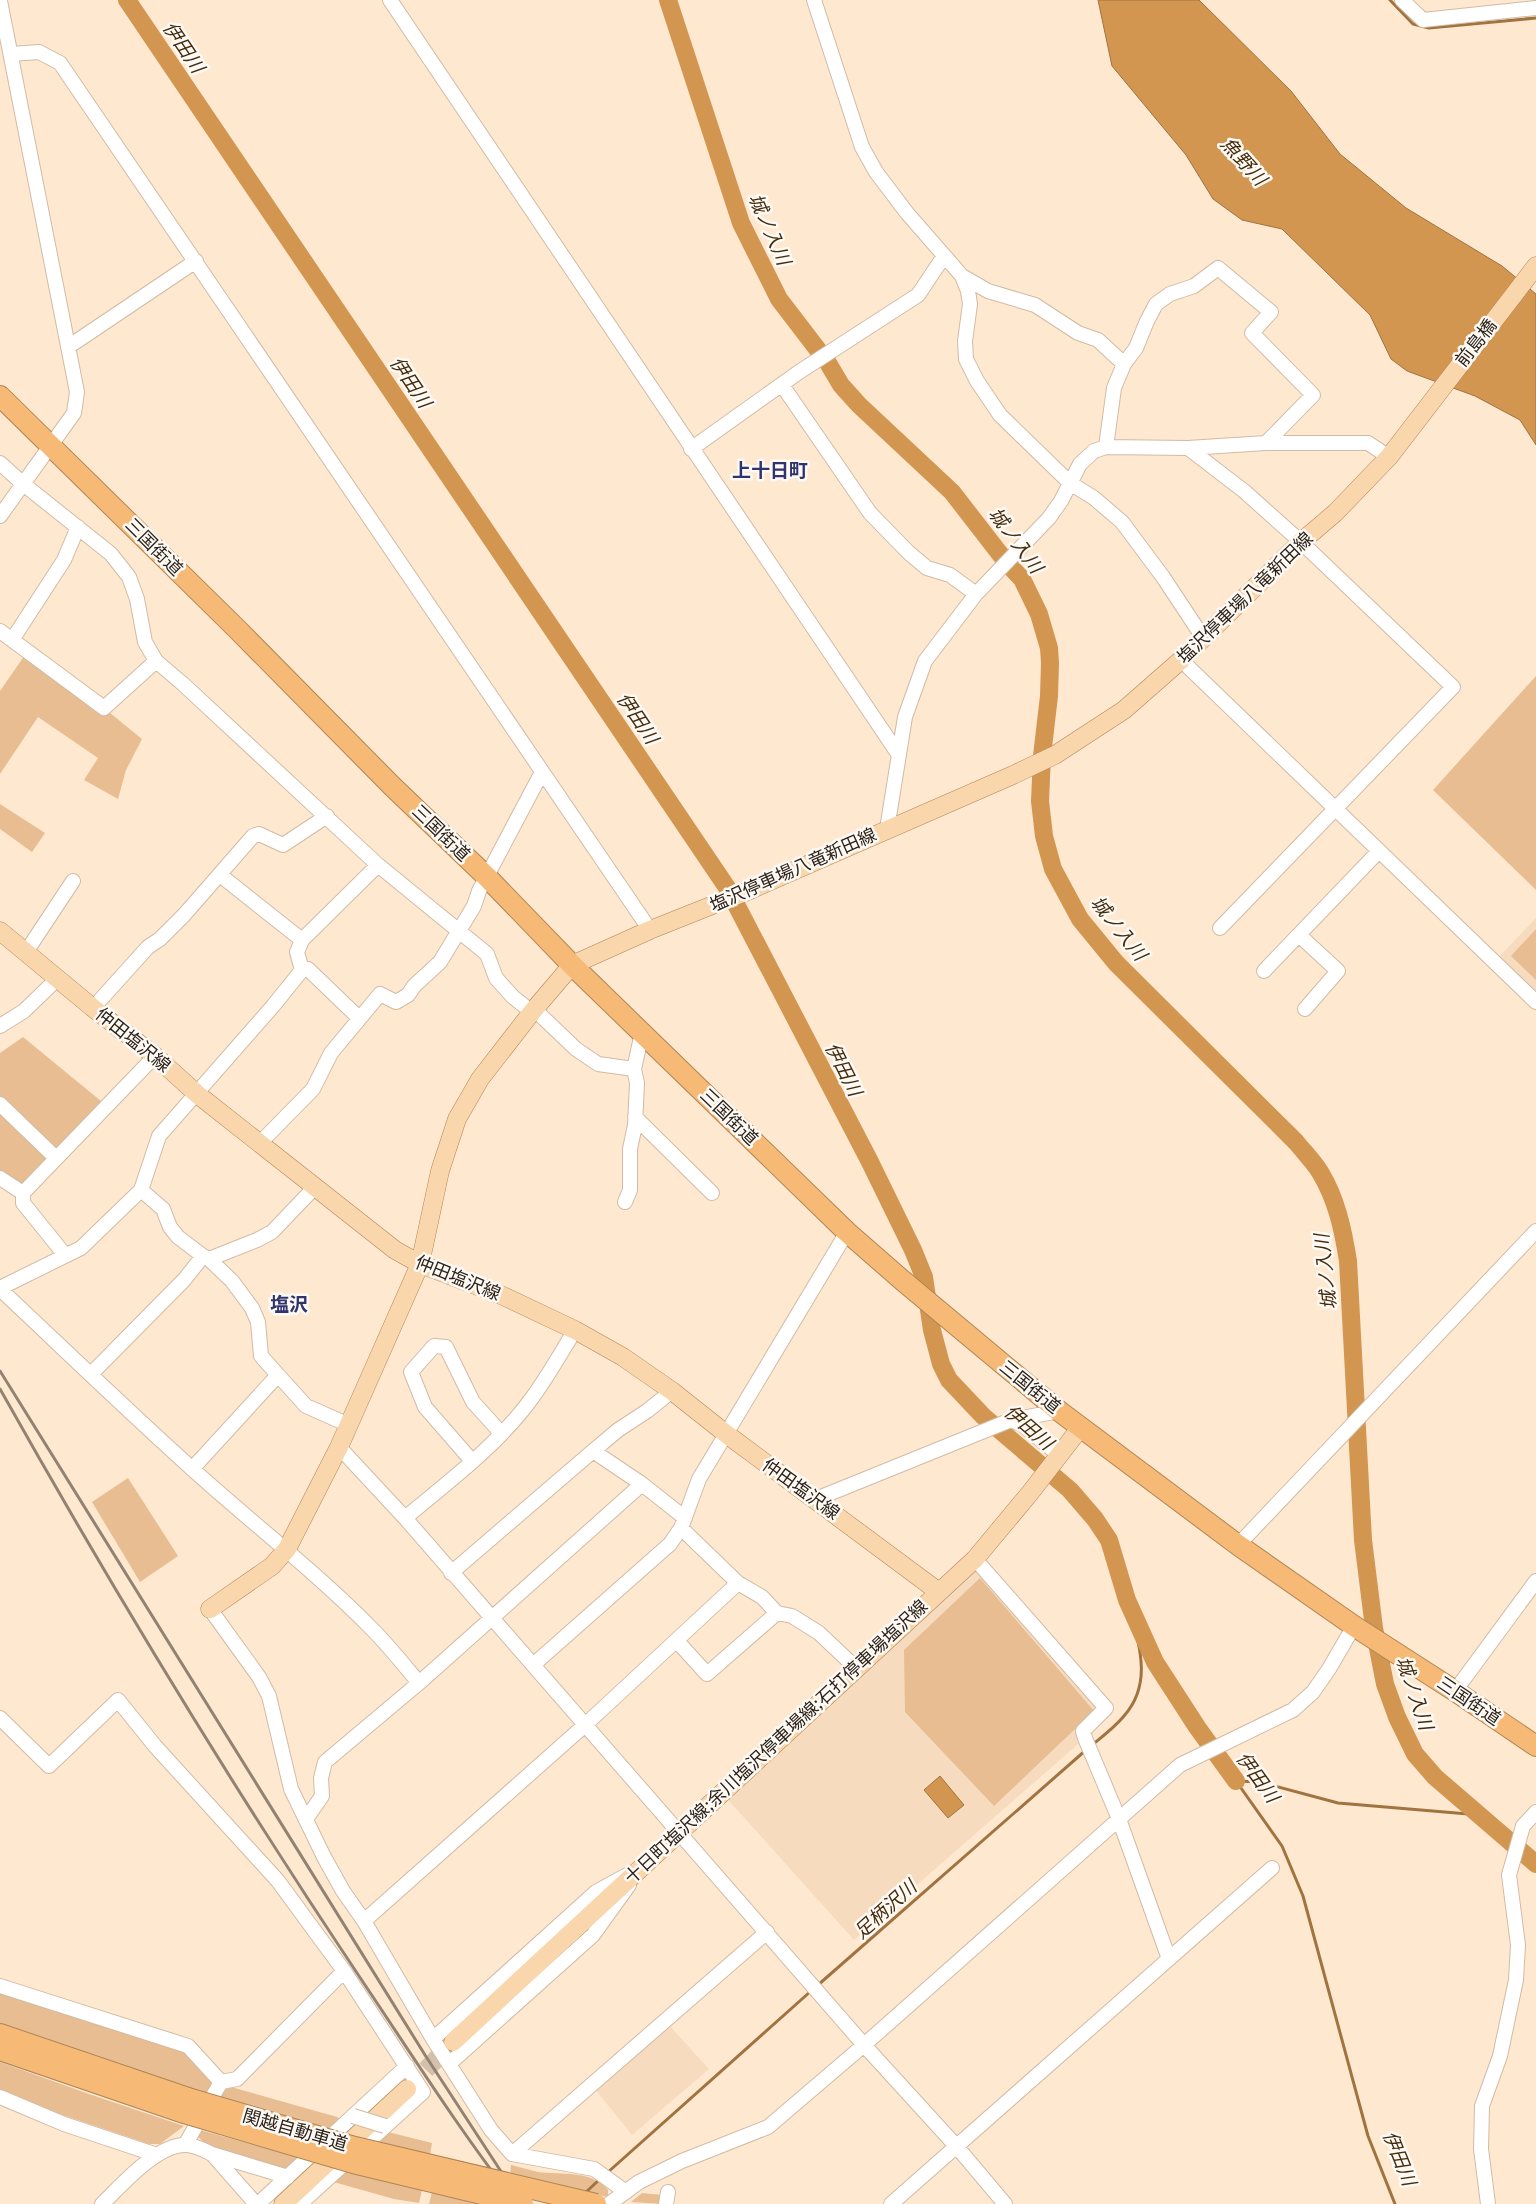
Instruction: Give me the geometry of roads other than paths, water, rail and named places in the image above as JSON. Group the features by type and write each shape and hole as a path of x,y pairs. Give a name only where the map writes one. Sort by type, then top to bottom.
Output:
{"highway":[{"name":"三国街道","path":"0,396 238,630 392,786 487,877 572,965 847,1232 932,1307 1059,1411 1238,1545 1354,1626 1455,1690 1536,1746"},
{"name":"関越自動車道","path":"0,2034 186,2106 596,2204"},
{"name":"関越自動車道","path":"0,2050 186,2106 353,2163 523,2204"}],"main road":[{"name":"前島橋","path":"1416,420 1536,266"},
{"name":"塩沢停車場八竜新田線","path":"572,965 650,930 743,893 1014,775 1055,755 1124,710 1204,639 1301,542 1335,513 1389,457 1416,420"},
{"name":"仲田塩沢線","path":"0,931 93,1008 155,1056 197,1094 394,1250 420,1264 501,1295 575,1330 623,1357 672,1390 725,1433 939,1592"},
{"path":"210,1609 272,1566 287,1549 339,1448 420,1264 440,1171 457,1119 480,1079 533,1010 572,965"},
{"name":"十日町塩沢線;余川塩沢停車場線;石打停車場塩沢線","path":"453,2042 975,1559 1030,1493 1081,1427"},
{"path":"283,2204 407,2089"}],"street":[{"path":"390,0 899,755"},
{"path":"814,0 862,147 876,172 906,213 962,276 988,291 1035,305 1078,333 1098,340 1124,364"},
{"path":"0,1 77,392 74,413 0,516"},
{"path":"1407,2 1422,20 1536,8"},
{"path":"11,54 39,52 60,63 650,930"},
{"path":"691,449 799,372 918,295 944,256"},
{"path":"68,347 196,261"},
{"path":"1106,447 1114,388 1124,364 1136,348 1156,304 1170,294 1194,286 1218,268 1271,312 1252,333 1312,395 1266,443"},
{"path":"962,276 968,291 970,304 965,342 966,359 977,381 1000,416 1070,483 1094,498 1122,522 1163,577 1204,639"},
{"path":"782,385 870,513 909,553 927,568 950,575 976,594"},
{"path":"887,829 904,717 925,662 994,572 1026,543 1049,518 1061,501 1080,464 1094,451 1106,447 1188,448 1266,443 1368,443 1389,457"},
{"path":"1188,448 1244,490 1453,687 1220,928"},
{"path":"0,463 22,484 111,554 129,578 137,599 145,642 156,662 183,684 378,864 487,954 496,978 513,997 533,1010 576,1049 598,1064 634,1069"},
{"path":"12,640 64,560 78,527"},
{"path":"0,632 104,708 156,662"},
{"path":"1181,660 1536,1002"},
{"path":"260,1143 314,1088 331,1053 380,994 396,1002 408,995 414,986 440,962 459,932 542,772"},
{"path":"93,1008 148,947 160,939 184,915 253,836 259,834 283,845 327,816"},
{"path":"1264,970 1379,851"},
{"path":"302,970 297,952 302,940 378,864"},
{"path":"220,875 302,940"},
{"path":"26,952 73,881"},
{"path":"1299,934 1338,971 1305,1009"},
{"path":"359,1018 308,969 302,970 159,1136 141,1190 81,1248 0,1288 192,1469 262,1530 287,1549 374,1631 419,1683"},
{"path":"0,1026 24,1011 58,978"},
{"path":"625,1202 630,1190 630,1149 636,1126 637,1083 634,1069 642,1032"},
{"path":"65,1255 23,1203 23,1193 155,1056"},
{"path":"0,1104 56,1158"},
{"path":"635,1117 712,1194"},
{"path":"0,1178 23,1193"},
{"path":"91,1374 206,1258 257,1240 272,1232 315,1187"},
{"path":"141,1190 163,1209 170,1227 178,1237 232,1281 252,1308 258,1322 260,1356 306,1406 349,1425"},
{"path":"1238,1545 1536,1231"},
{"path":"533,1665 670,1544 683,1523 699,1479 725,1433 847,1232"},
{"path":"405,1518 472,1461 501,1433 532,1398 575,1330"},
{"path":"472,1461 425,1407 411,1372 434,1346 446,1347 473,1402 501,1433"},
{"path":"192,1469 278,1375"},
{"path":"452,1573 618,1430 647,1412 672,1390"},
{"path":"816,1499 1011,1420 1059,1411"},
{"path":"1011,1420 1023,1425 1059,1455"},
{"path":"339,1448 405,1518 864,2045 957,2146 1005,2204"},
{"path":"593,1451 642,1484 683,1523 738,1583 762,1597 777,1613 792,1616 818,1633 856,1668"},
{"path":"306,1819 322,1796 321,1778 325,1762 492,1619 642,1484"},
{"path":"975,1559 1106,1708 1083,1731 1091,1755 1119,1819 1169,1959"},
{"path":"1455,1690 1536,1581"},
{"path":"364,1921 585,1725 738,1583"},
{"path":"210,1609 259,1677 269,1696 291,1788 343,1891 364,1921 433,2039 491,2130 512,2154 602,2175 626,2192"},
{"path":"677,1641 707,1674 777,1613"},
{"path":"609,2204 639,2182 682,2161 768,2127 864,2045 1180,1765 1293,1710 1313,1692 1354,1626"},
{"path":"0,1718 49,1766 118,1700 155,1746 278,1881 344,1971 424,2092 300,2204"},
{"path":"1488,2204 1481,2150 1482,2106 1500,2056 1516,1980 1518,1945 1509,1875 1523,1826 1536,1812"},
{"path":"433,2039 596,1892 640,1867"},
{"path":"449,2064 593,1935 610,1914 640,1867"},
{"path":"891,2204 1272,1868"},
{"path":"512,2154 767,1932"},
{"path":"221,2082 237,2080 344,1971"},
{"path":"0,1986 188,2046 221,2082"},
{"path":"212,2154 257,2204 407,2066"},
{"path":"185,2144 221,2082"},
{"path":"0,2097 64,2124 154,2154"},
{"path":"353,2116 385,2126"},
{"path":"102,2204 154,2154 185,2144 288,2177"}],"water":[{"name":"魚野川","path":"1098,0 1199,0 1291,91 1340,154 1406,208 1502,266 1536,294 1536,445 1520,420 1475,396 1407,371 1391,359 1370,315 1282,229 1242,220 1213,199 1186,155 1112,66"},
{"path":"940,1776 964,1805 948,1818 924,1790"}],"waterway":[{"name":"伊田川","path":"127,0 728,889 869,1160 913,1250 924,1277 932,1330 941,1364 949,1380 983,1416 1070,1490 1095,1519 1109,1540 1127,1600 1155,1662 1197,1727 1236,1781"},
{"name":"城ノ入川","path":"668,0 741,223 779,299 828,363 841,385 859,405 952,492 1007,563 1022,579 1039,614 1049,648 1050,663 1040,801 1044,836 1053,869 1080,919 1116,963 1296,1142 1315,1164 1331,1193 1344,1238 1348,1261 1363,1540 1374,1628 1385,1684 1397,1717 1415,1754 1435,1777 1536,1864"},
{"path":"1390,0 1413,24 1429,28 1536,18"},
{"name":"足柄沢川","path":"1092,1745 1113,1728 1124,1716 1133,1703 1139,1689 1141,1674 1139,1645 1127,1600"},
{"name":"足柄沢川","path":"818,1985 1086,1750"},
{"name":"伊田川","path":"1236,1781 1282,1846 1303,1896 1368,2136 1395,2204"},
{"path":"1237,1781 1260,1782 1338,1803 1480,1815"},
{"name":"足柄沢川","path":"607,2173 811,1991"},
{"name":"足柄沢川","path":"585,2193 600,2179"}],"tunnel":[{"path":"407,2089 453,2042"}],"railway":[{"path":"0,1371 425,2055 502,2173 527,2204"},
{"path":"0,1389 131,1616 222,1765 439,2096 517,2204"}],"district":[{"name":"上十日町","path":"770,470"},
{"name":"塩沢","path":"289,1304"}]}
